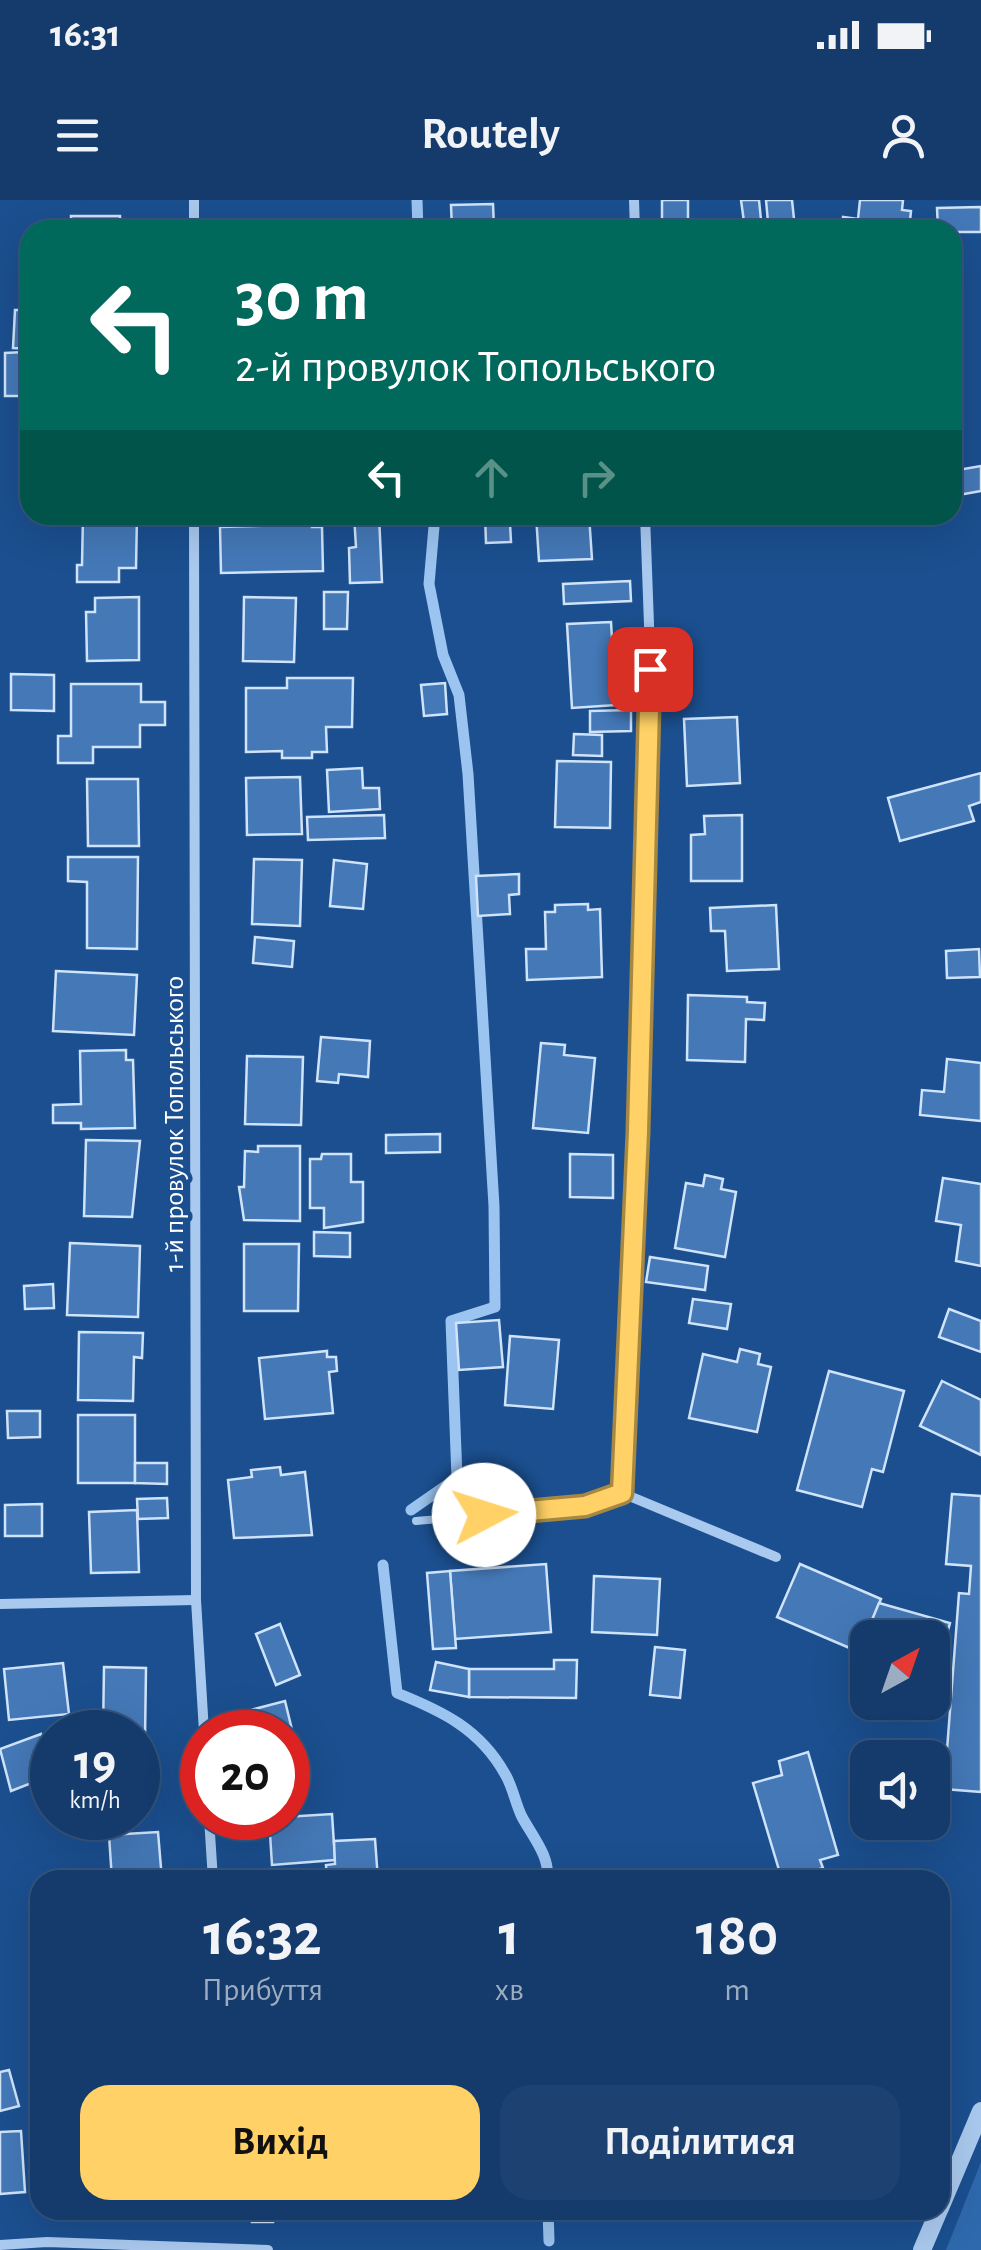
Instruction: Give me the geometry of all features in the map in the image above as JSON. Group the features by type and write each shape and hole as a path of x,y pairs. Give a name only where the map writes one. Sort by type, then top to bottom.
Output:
{"street":[{"name":"1-й провулок Топольського","path":"194,525 196,1600 203,1710"},
{"path":"645,525 652,708 622,1493 776,1557"},
{"path":"0,1604 196,1600"},
{"path":"210,1840 212,1870"},
{"path":"950,2185 981,2110"},
{"path":"922,2250 935,2220"},
{"path":"0,2245 47,2242 268,2250"}],"lane":[{"path":"416,1521 585,1506 622,1493"}],"shaded area":[{"path":"981,2162 981,2250 946,2250"}],"building":[{"path":"662,200 688,200 688,220 662,220"},
{"path":"741,200 759,200 761,220 744,220"},
{"path":"766,200 792,200 794,219 768,220"},
{"path":"860,200 903,200 902,210 911,211 910,220 843,220 858,219"},
{"path":"493,204 494,220 452,220 451,205"},
{"path":"981,207 981,232 962,232 962,220 938,220 937,208"},
{"path":"71,216 120,216 120,220 71,220"},
{"path":"15,310 20,310 20,348 13,348"},
{"path":"20,352 20,396 5,396 5,353"},
{"path":"981,466 981,491 962,494 962,469"},
{"path":"83,525 137,525 136,568 119,568 119,582 77,582 77,565 82,565"},
{"path":"355,525 379,525 382,582 350,583 349,548 356,547"},
{"path":"485,525 510,525 511,542 486,543"},
{"path":"537,525 590,525 592,559 539,561"},
{"path":"220,527 322,527 323,571 221,573"},
{"path":"630,581 631,601 564,604 563,584"},
{"path":"324,592 348,592 347,629 324,629"},
{"path":"139,597 139,660 87,661 86,612 95,612 95,598"},
{"path":"244,597 296,598 294,662 243,661"},
{"path":"611,622 616,705 572,708 567,624"},
{"path":"11,674 54,675 54,711 11,710"},
{"path":"287,678 353,678 352,727 326,727 327,752 312,752 312,758 282,758 282,751 246,752 246,688 287,688"},
{"path":"445,683 447,714 424,716 421,685"},
{"path":"71,684 141,684 141,702 165,702 165,725 140,725 140,747 93,747 93,763 58,763 58,736 71,736"},
{"path":"631,710 631,731 590,732 590,711"},
{"path":"737,717 740,783 687,786 684,719"},
{"path":"574,734 602,735 602,756 573,755"},
{"path":"557,761 611,762 610,828 555,827"},
{"path":"362,768 363,788 379,788 380,809 329,812 327,770"},
{"path":"981,773 981,802 969,806 974,821 900,841 888,798"},
{"path":"300,777 302,834 247,835 246,778"},
{"path":"87,779 138,779 139,846 88,846"},
{"path":"384,815 385,838 308,840 307,817"},
{"path":"742,815 742,881 691,881 691,835 705,834 704,816"},
{"path":"68,857 138,857 137,949 87,948 87,882 68,881"},
{"path":"254,859 302,860 300,926 252,924"},
{"path":"334,860 367,864 363,909 330,906"},
{"path":"519,874 519,894 509,895 510,914 478,916 476,876"},
{"path":"588,904 588,910 600,909 602,977 527,980 526,949 546,949 545,912 555,912 555,905"},
{"path":"776,905 779,969 727,971 725,931 711,931 710,908"},
{"path":"255,937 294,941 292,967 253,963"},
{"path":"979,949 980,977 947,978 946,951"},
{"path":"56,971 137,975 134,1035 53,1031"},
{"path":"688,995 747,997 747,1002 765,1003 764,1020 746,1019 745,1062 687,1060"},
{"path":"321,1037 370,1041 368,1077 339,1074 338,1083 317,1081"},
{"path":"541,1043 565,1045 564,1055 595,1058 588,1133 533,1128"},
{"path":"126,1050 126,1060 133,1060 135,1128 81,1129 81,1123 53,1123 53,1105 81,1104 80,1051"},
{"path":"247,1056 303,1057 301,1125 245,1124"},
{"path":"947,1059 981,1063 981,1121 920,1115 922,1090 944,1092"},
{"path":"440,1134 440,1152 386,1153 386,1135"},
{"path":"86,1140 140,1141 132,1217 84,1216"},
{"path":"258,1146 300,1146 300,1221 244,1220 239,1187 244,1187 245,1151 258,1152"},
{"path":"322,1154 351,1154 351,1182 363,1182 363,1222 324,1228 324,1208 310,1208 310,1159 321,1159"},
{"path":"570,1154 613,1155 613,1198 570,1197"},
{"path":"705,1175 723,1179 721,1189 736,1192 725,1257 675,1248 686,1183 703,1186"},
{"path":"943,1178 981,1184 981,1266 956,1261 961,1225 936,1221"},
{"path":"314,1232 350,1233 350,1257 314,1256"},
{"path":"70,1243 140,1246 138,1317 67,1315"},
{"path":"244,1244 299,1244 298,1311 244,1311"},
{"path":"650,1257 708,1266 705,1290 646,1282"},
{"path":"53,1284 54,1308 25,1309 24,1286"},
{"path":"693,1299 731,1304 727,1329 689,1323"},
{"path":"949,1309 981,1321 981,1352 939,1337"},
{"path":"499,1320 503,1367 459,1370 456,1323"},
{"path":"79,1332 143,1333 142,1358 134,1357 133,1401 78,1400"},
{"path":"510,1336 559,1340 553,1409 505,1405"},
{"path":"740,1349 760,1354 758,1364 771,1367 757,1432 689,1418 703,1354 737,1362"},
{"path":"327,1351 327,1357 336,1357 337,1371 329,1372 333,1413 265,1419 259,1358"},
{"path":"829,1371 904,1391 883,1472 872,1469 862,1507 797,1490"},
{"path":"942,1381 981,1400 981,1455 920,1426"},
{"path":"7,1411 40,1411 40,1437 8,1438"},
{"path":"78,1415 135,1415 135,1483 78,1483"},
{"path":"135,1463 167,1463 167,1484 135,1483"},
{"path":"280,1467 281,1475 305,1472 312,1535 234,1538 228,1480 252,1477 251,1470"},
{"path":"952,1494 981,1496 981,1792 950,1789 948,1740 959,1593 969,1594 971,1566 946,1564"},
{"path":"167,1498 168,1518 138,1519 137,1499"},
{"path":"42,1504 42,1536 5,1536 5,1505"},
{"path":"137,1510 139,1572 91,1573 89,1512"},
{"path":"546,1564 551,1632 455,1639 450,1571"},
{"path":"800,1564 881,1599 872,1620 850,1620 850,1648 777,1617"},
{"path":"450,1571 456,1648 433,1649 427,1573"},
{"path":"594,1576 660,1579 657,1635 592,1632"},
{"path":"879,1603 939,1620 872,1620"},
{"path":"280,1624 300,1675 276,1685 256,1634"},
{"path":"655,1647 685,1650 680,1698 650,1695"},
{"path":"554,1660 577,1660 576,1698 469,1697 469,1669 554,1669"},
{"path":"436,1662 469,1669 469,1697 430,1690"},
{"path":"63,1663 69,1710 30,1710 30,1718 9,1720 4,1669"},
{"path":"104,1667 146,1668 145,1710 103,1710"},
{"path":"285,1701 287,1710 251,1710"},
{"path":"30,1738 30,1784 11,1791 0,1749"},
{"path":"808,1752 838,1855 820,1860 823,1868 779,1870 753,1783 782,1775 779,1761"},
{"path":"332,1814 335,1860 272,1865 270,1840 310,1840 310,1815"},
{"path":"375,1839 377,1870 326,1870 326,1865 335,1864 334,1841"},
{"path":"109,1840 159,1840 161,1870 111,1870"},
{"path":"9,2070 19,2106 0,2111 0,2072"},
{"path":"21,2131 25,2192 0,2194 0,2132"}],"waterway":[{"path":"417,200 418,220"},
{"path":"411,1510 457,1478 451,1321 495,1307 494,1206 468,774 459,695 443,655 429,584 434,525"},
{"path":"383,1565 397,1693 458,1723 484,1745 508,1779 548,1870"},
{"path":"548,2220 549,2241"}],"route":[{"path":"484,1515 585,1506 622,1493 638,1132 652,708 650,669"}]}
